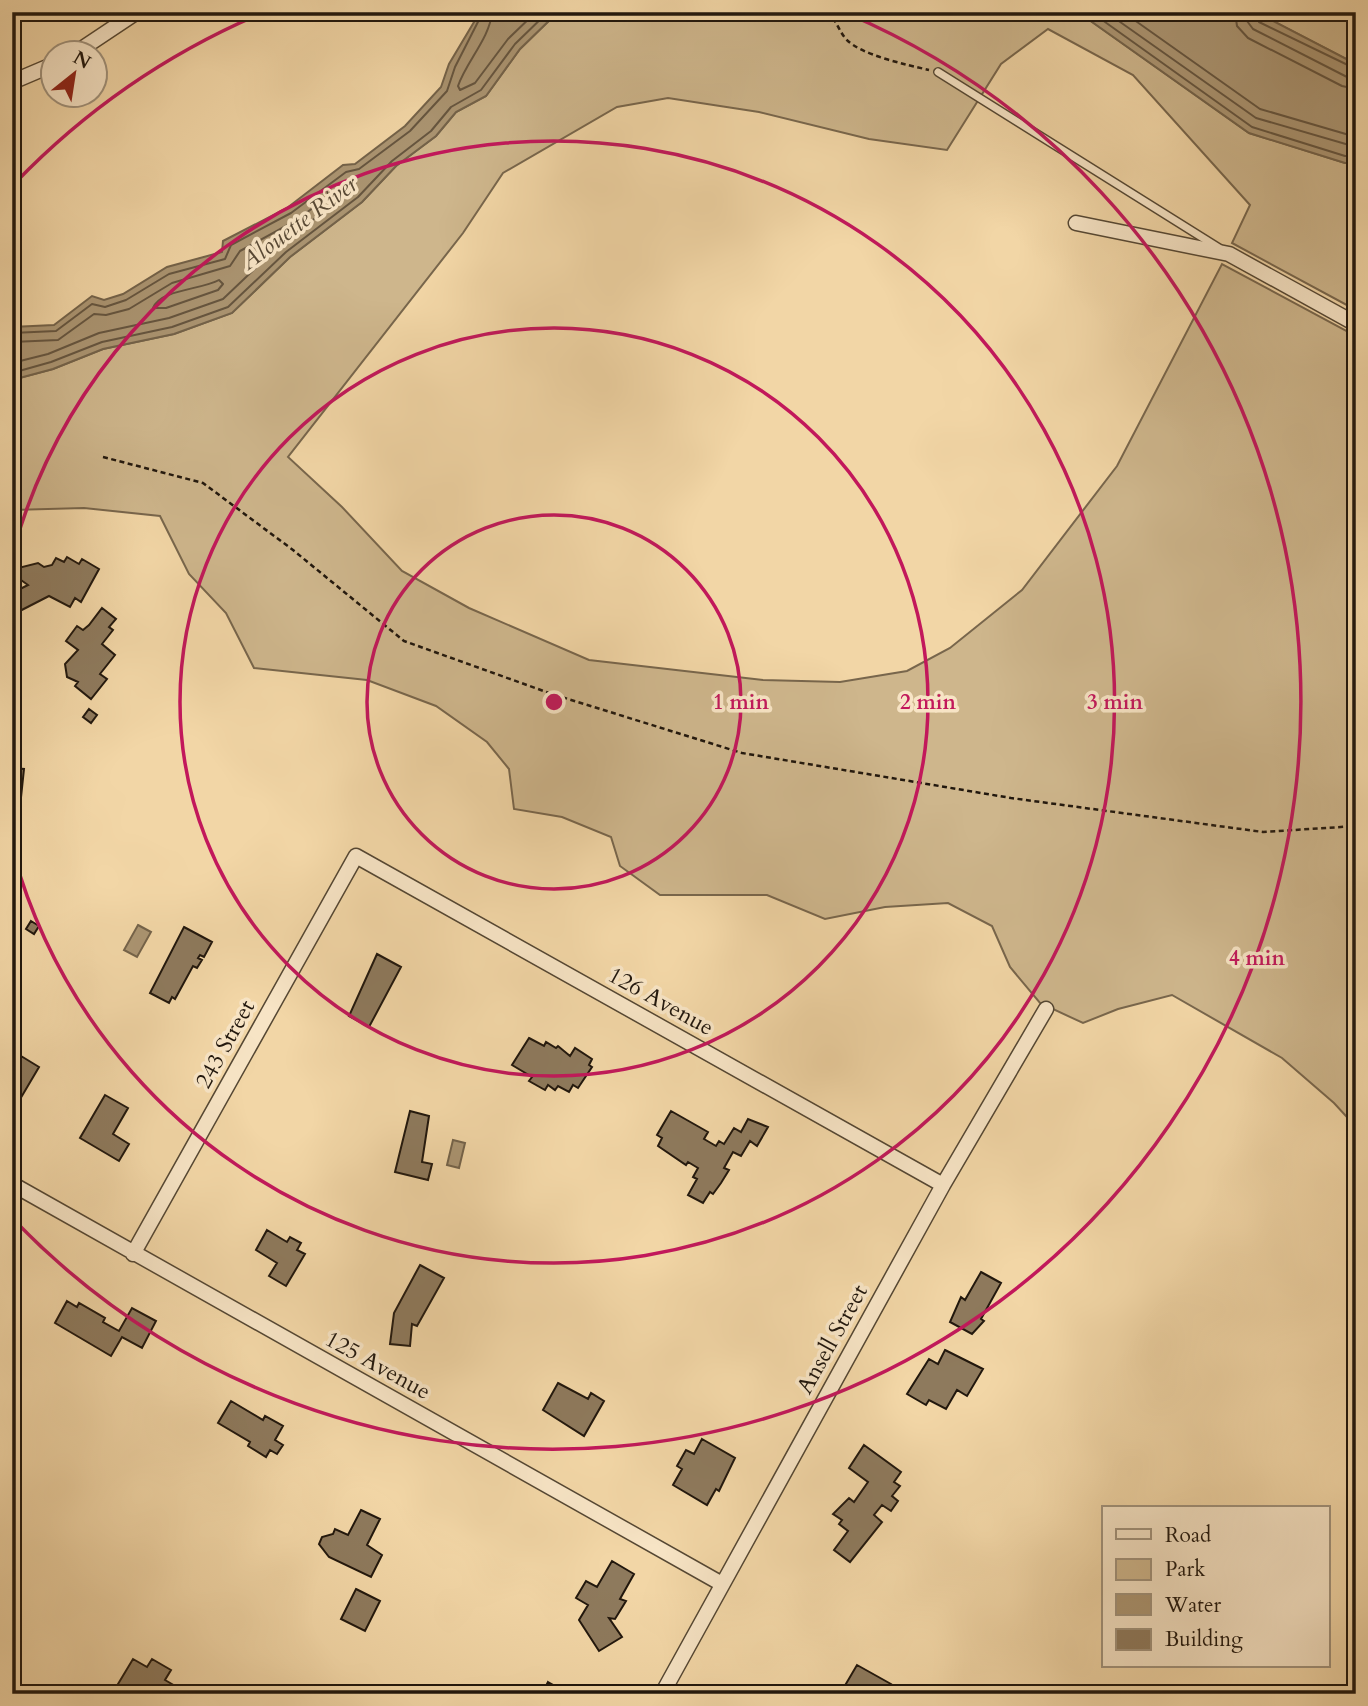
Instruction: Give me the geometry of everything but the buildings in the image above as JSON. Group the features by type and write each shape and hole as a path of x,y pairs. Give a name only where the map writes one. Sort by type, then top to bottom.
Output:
{"street":[{"path":"98,38 136,12"},
{"path":"12,82 38,71"},
{"path":"1076,223 1229,254 1356,324"},
{"name":"126 Avenue","path":"356,856 943,1185"},
{"name":"243 Street","path":"133,1254 356,856"},
{"name":"Ansell Street","path":"662,1694 943,1185 1046,1009"},
{"name":"125 Avenue","path":"12,1184 723,1584"}],"lane":[{"path":"938,72 1229,254"}],"path":[{"path":"827,12 836,20 847,40 890,61 938,72"},
{"path":"103,457 204,483 293,550 404,641 552,694 742,753 1011,798 1263,832 1356,826"}],"green space":[{"path":"558,12 1078,12 1249,133 1345,163 1356,163 1356,310 1232,243 1250,205 1133,75 1048,29 1001,64 947,150 869,139 759,112 668,98 617,107 503,173 463,233 288,457 342,507 402,571 469,608 589,660 763,680 840,682 907,671 950,648 1022,590 1117,466 1222,264 1356,336 1356,1127 1334,1103 1282,1058 1172,995 1118,1009 1083,1023 1040,1003 1010,967 992,926 948,903 885,907 825,919 767,895 660,895 620,866 611,837 562,817 514,809 509,769 487,742 436,706 367,680 254,668 226,613 189,574 160,516 84,508 12,510 12,380 53,369 103,349 174,334 232,313 290,257 362,202 396,166 436,136 456,112 486,96 520,49"},
{"path":"1256,12 1356,12 1356,64"}],"water":[{"name":"Alouette River","path":"480,12 558,12 520,49 486,96 456,112 436,136 396,166 362,202 290,257 232,313 174,334 103,349 53,369 12,380 12,327 54,325 92,296 104,300 123,294 167,267 222,252 223,241 287,208 343,165 355,164 405,126 441,87 449,64"},
{"path":"1078,12 1256,12 1356,64 1356,163 1345,163 1249,133"},
{"path":"138,925 151,932 137,957 124,950"},
{"path":"453,1140 465,1143 459,1168 447,1165"}]}
